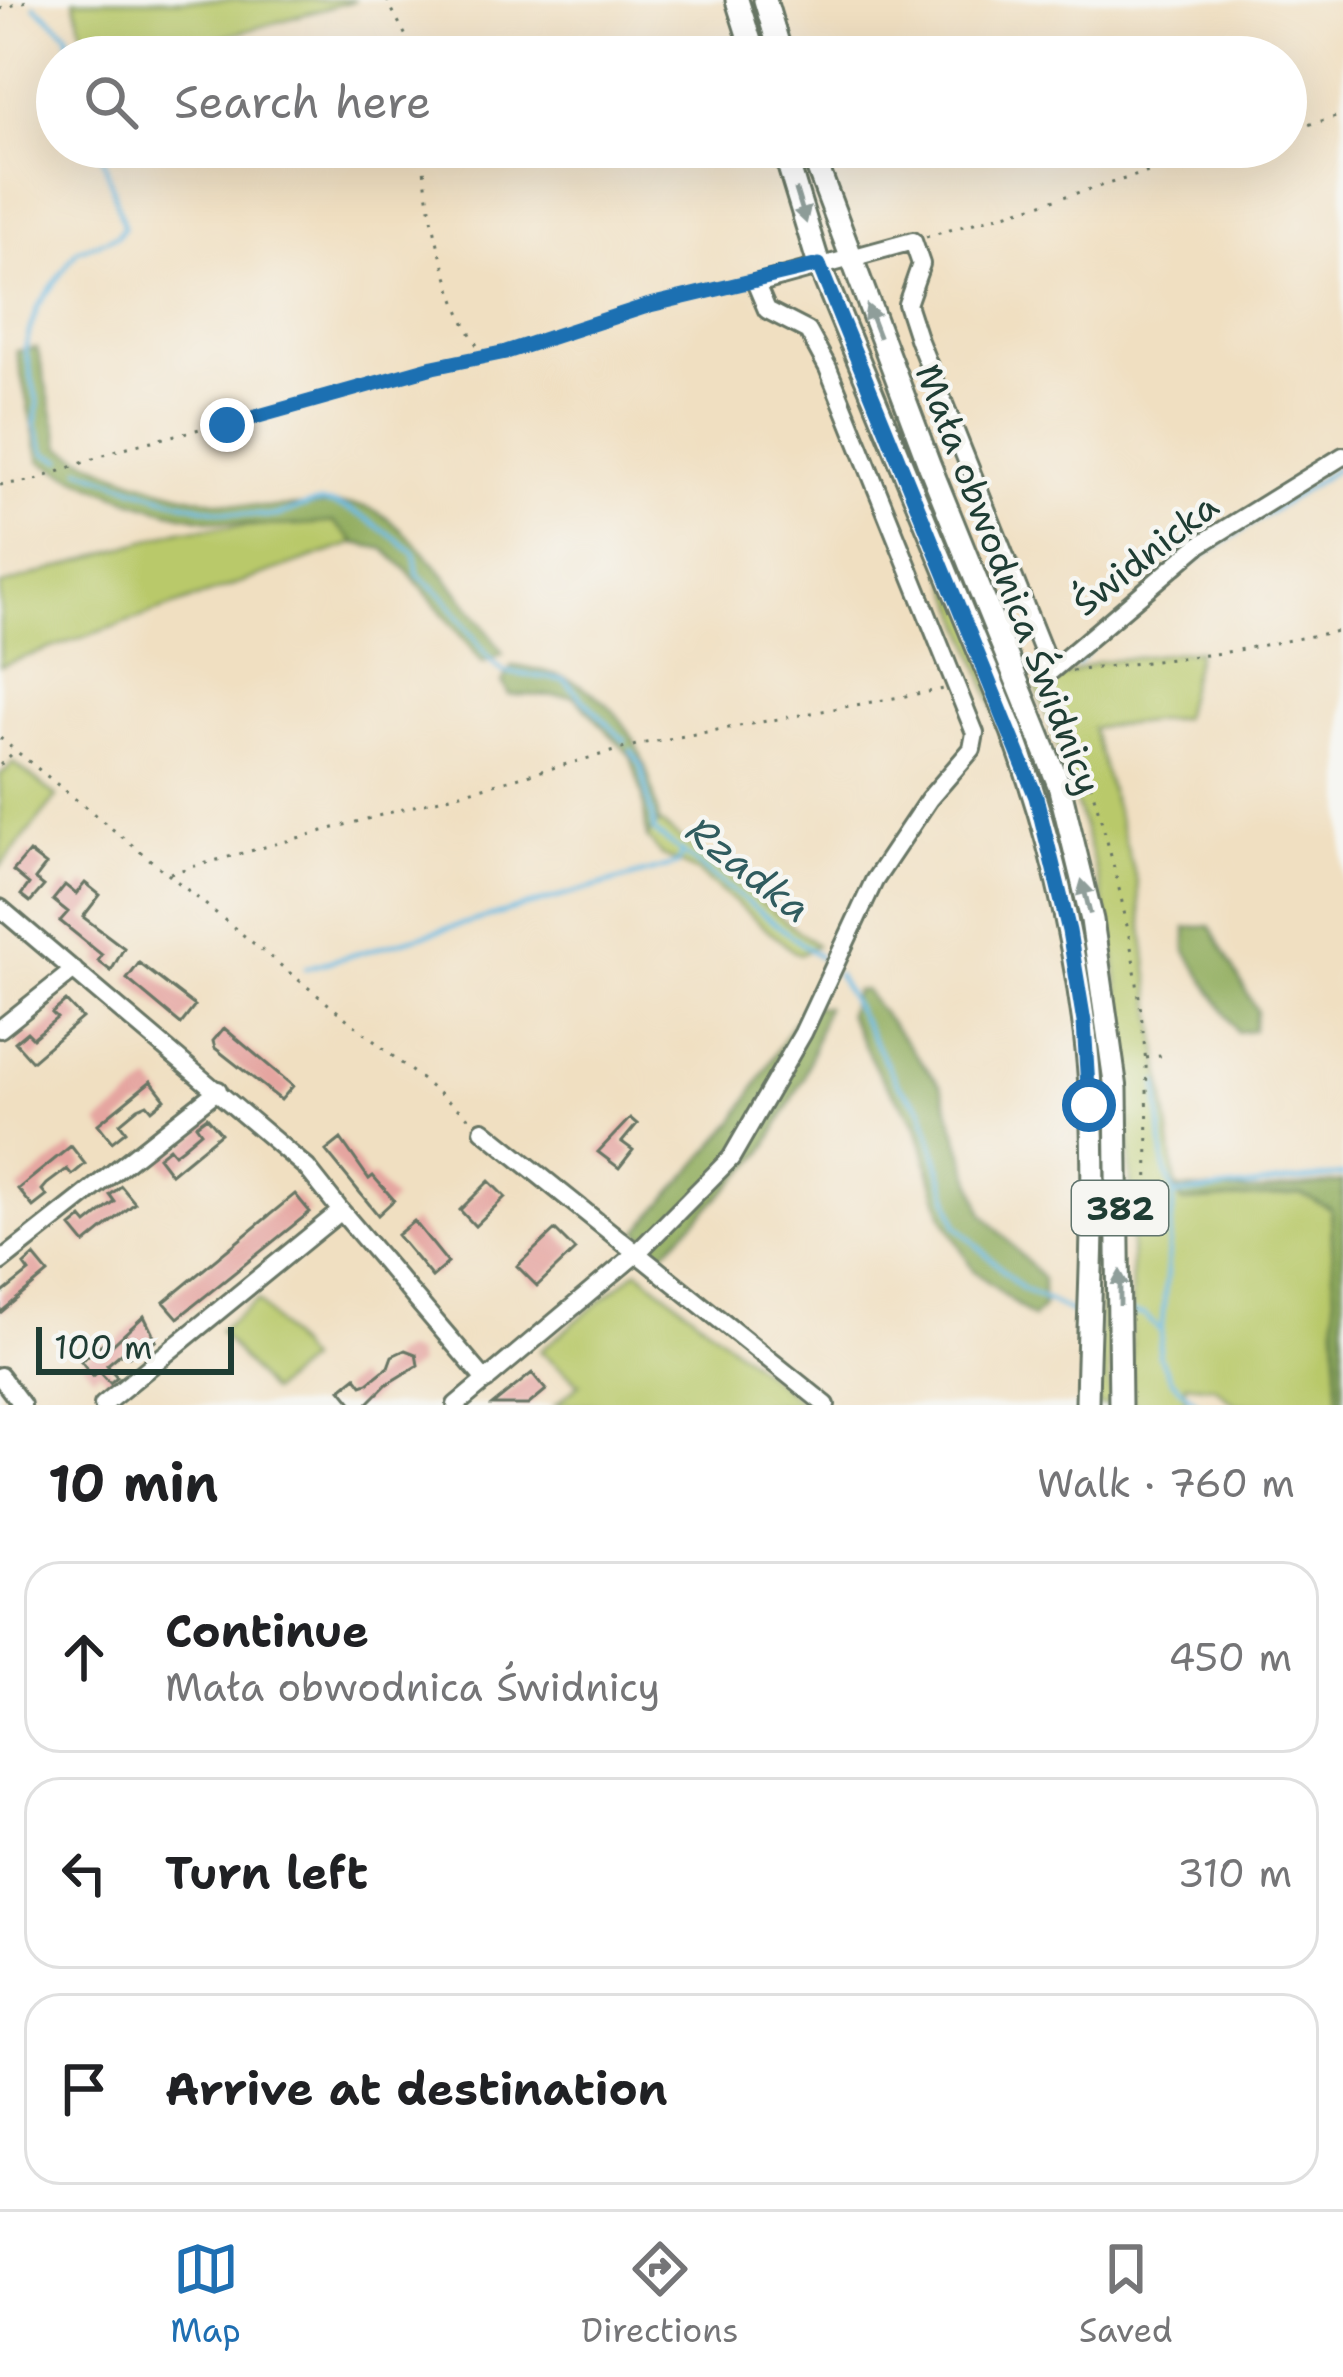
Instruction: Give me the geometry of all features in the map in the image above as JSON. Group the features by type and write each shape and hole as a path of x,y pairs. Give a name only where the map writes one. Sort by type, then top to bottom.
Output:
{"main road":[{"path":"737,0 748,36"},
{"path":"764,0 775,36"},
{"name":"Mała obwodnica Świdnicy","path":"789,168 819,265 1012,731 1036,797 1069,931 1084,1022 1089,1105 1087,1405"},
{"name":"Mała obwodnica Świdnicy","path":"817,168 848,256 1051,763 1092,920 1116,1089 1120,1405"}],"street":[{"path":"456,1405 637,1253 731,1158 802,1033 874,881 929,799 972,749 975,733 828,368 808,331 767,310 756,284 913,241 921,264 907,304 913,323 1051,671"},
{"name":"Świdnicka","path":"1051,671 1199,545 1343,456"},
{"path":"0,908 308,1168 486,1381"},
{"path":"0,1029 74,970"},
{"path":"0,1262 218,1090"},
{"path":"483,1130 826,1405"},
{"path":"103,1405 341,1210"},
{"path":"0,1376 22,1405"}],"path":[{"path":"0,9 29,0"},
{"path":"388,0 406,36"},
{"path":"1307,124 1343,115"},
{"path":"423,168 425,190 469,334 485,358"},
{"path":"913,241 1162,168"},
{"path":"0,485 36,480 120,449 485,358 650,305 756,284"},
{"path":"1148,1232 1146,1068 1119,884 1051,671 1095,671 1202,656 1343,630"},
{"path":"170,873 640,744 874,704 956,683"},
{"path":"0,738 483,1130"},
{"path":"0,765 16,750"},
{"path":"1144,1058 1167,1055"}],"green space":[{"path":"74,0 356,0 227,36 83,36"},
{"path":"37,348 61,447 134,480 185,495 264,507 353,505 381,514 420,548 503,654 483,663 407,570 384,549 355,543 334,522 255,525 182,515 112,493 40,461 16,351"},
{"path":"897,424 983,614 1042,765 1075,881 1106,1063 1110,1405 1098,1405 1102,1220 1083,955 892,425"},
{"path":"334,522 355,543 0,666 0,586 180,530"},
{"path":"1198,650 1182,718 1092,728 1137,882 1176,1189 1182,1202 1301,1194 1331,1209 1338,1405 1236,1405 1215,1387 1186,1384 1185,1405 1132,1405 1129,1131 1116,968 1093,861 1036,688 1097,662"},
{"path":"512,666 574,682 616,714 643,761 652,790 659,822 647,837 643,796 631,756 574,696 509,695 502,682"},
{"path":"14,763 57,797 0,867 0,775"},
{"path":"659,822 816,945 801,954 793,951 698,872 661,855 647,837"},
{"path":"1210,926 1257,1011 1253,1030 1237,1032 1186,951 1186,928"},
{"path":"864,990 941,1086 983,1214 1043,1279 1043,1307 1033,1318 973,1270 943,1217 916,1123 879,1075 848,1014 855,991"},
{"path":"804,1005 826,1007 804,1078 763,1153 662,1254 638,1231 735,1121"},
{"path":"1343,1182 1343,1405 1338,1405 1331,1209 1301,1194 1182,1202 1177,1189 1259,1191"},
{"path":"638,1270 805,1405 555,1405 580,1384 540,1351"},
{"path":"258,1300 307,1361 270,1392 219,1331"}],"building":[{"path":"29,852 46,865 35,879 44,886 30,902 21,895 29,884 13,871"},
{"path":"85,883 100,895 83,917 124,948 111,971 98,961 102,955 60,921 68,912 53,900 65,885 76,894"},
{"path":"139,963 195,1006 181,1024 127,979"},
{"path":"66,1001 82,1018 32,1061 15,1042 27,1032 33,1038 57,1018 52,1013"},
{"path":"224,1028 293,1086 281,1100 215,1048 213,1041"},
{"path":"151,1081 165,1099 152,1110 147,1104 138,1108 120,1123 126,1131 112,1142 98,1124"},
{"path":"207,1117 221,1133 171,1174 158,1157 169,1148 174,1154 182,1148 201,1132 196,1125"},
{"path":"630,1118 637,1124 622,1142 633,1150 619,1168 598,1152"},
{"path":"341,1139 369,1179 373,1176 394,1200 378,1215 326,1151"},
{"path":"71,1146 85,1164 72,1175 67,1169 47,1184 42,1190 47,1196 33,1207 18,1189"},
{"path":"489,1181 505,1197 475,1226 460,1210"},
{"path":"121,1186 135,1203 85,1244 71,1227 82,1218 87,1224 115,1202 110,1195"},
{"path":"295,1194 310,1212 178,1318 164,1302"},
{"path":"414,1221 448,1263 432,1277 397,1235"},
{"path":"555,1230 575,1250 537,1286 517,1266"},
{"path":"34,1256 48,1273 0,1313 0,1295 29,1272 24,1265"},
{"path":"144,1316 156,1341 129,1356 125,1350 107,1365 117,1377 110,1383 99,1371 93,1376 81,1361 103,1343 108,1349"},
{"path":"405,1350 416,1354 418,1365 387,1384 366,1405 354,1405 341,1389 356,1377 362,1385 368,1383 388,1367 392,1356"},
{"path":"532,1373 546,1390 528,1405 492,1405"}],"waterway":[{"name":"Rzadka","path":"35,6 68,36"},
{"name":"Rzadka","path":"62,460 45,453 35,424 38,404 25,349 38,306 77,251 117,236 124,227 106,168"},
{"path":"1187,566 1338,468"},
{"name":"Rzadka","path":"81,469 222,511 271,516 318,503 361,516 414,552 418,575 443,596 492,662 504,672 564,680 625,741"},
{"path":"1077,664 1096,643"},
{"name":"Rzadka","path":"631,750 641,765 655,832 819,957"},
{"path":"306,968 677,864 683,851"},
{"name":"Rzadka","path":"837,974 897,1083 922,1109 957,1226 1021,1288 1078,1315"},
{"path":"1158,1082 1164,1165 1174,1195 1159,1356 1171,1379 1199,1405"},
{"path":"1174,1195 1343,1175"},
{"name":"Rzadka","path":"1128,1312 1145,1315 1158,1329"}],"route":[{"path":"227,425 433,367 506,352 650,305 756,284 819,265 979,647 1036,797 1069,931 1084,1022 1089,1105"}]}
